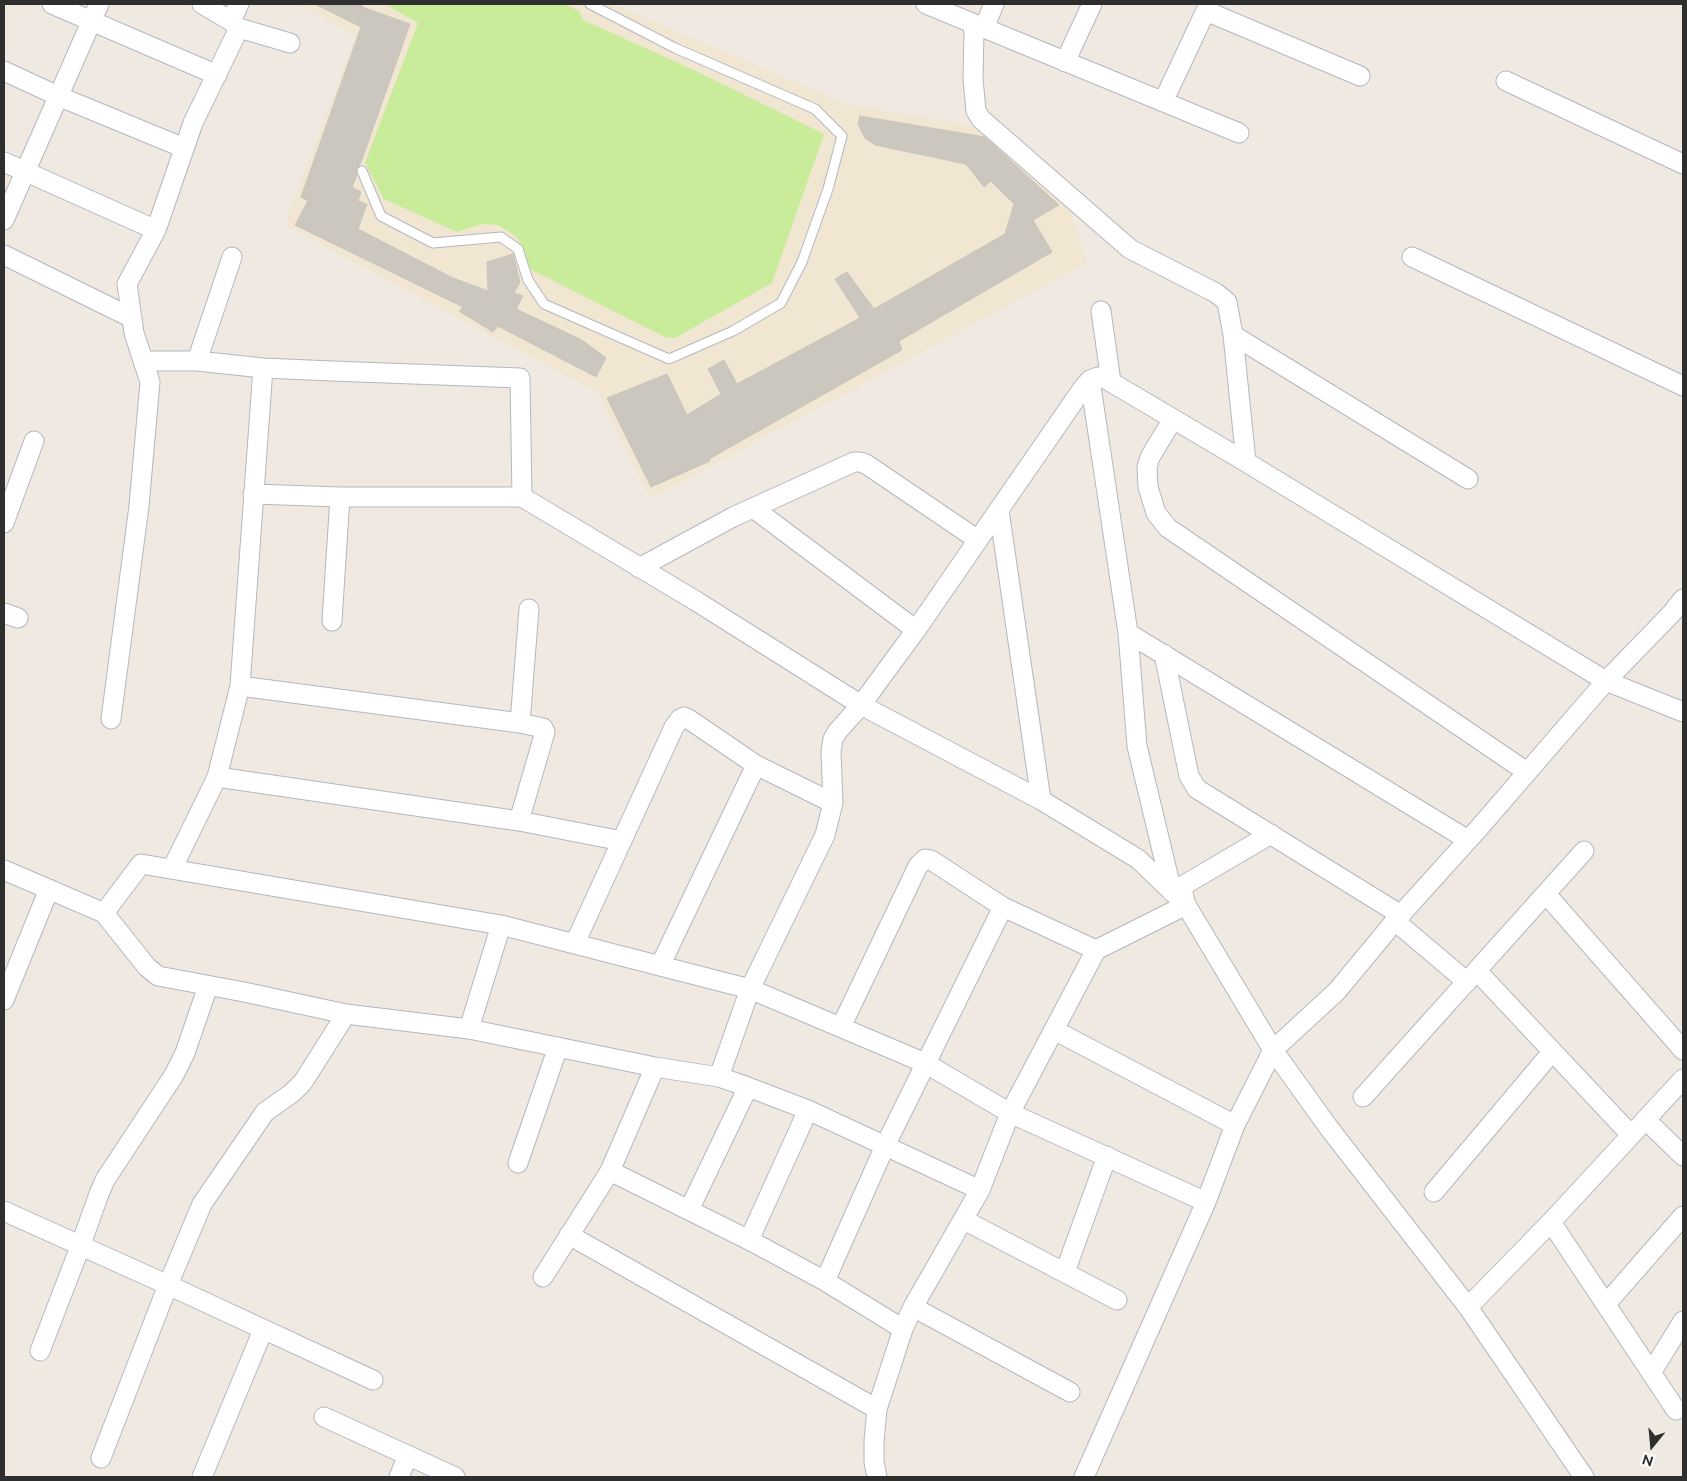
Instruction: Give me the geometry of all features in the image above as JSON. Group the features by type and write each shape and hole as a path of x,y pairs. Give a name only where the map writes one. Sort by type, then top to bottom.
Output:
{"street":[{"path":"52,4 217,75"},
{"path":"4,220 99,4"},
{"path":"202,4 235,25 290,43"},
{"path":"111,719 139,506 150,382 134,333 127,284 156,230 193,123 217,75 235,25 239,4"},
{"path":"926,4 1239,133"},
{"path":"994,4 974,32 973,79 976,111 981,119 1130,249 1223,298 1228,307 1233,335 1246,462"},
{"path":"1065,62 1092,4"},
{"path":"1163,102 1207,7 1360,76"},
{"path":"4,71 58,96 184,148"},
{"path":"1506,81 1683,164"},
{"path":"4,162 156,230"},
{"path":"4,255 132,318"},
{"path":"198,361 232,256"},
{"path":"1412,257 1683,386"},
{"path":"1101,311 1111,382"},
{"path":"1233,335 1468,479"},
{"path":"143,361 198,361 263,368 520,378 522,498"},
{"path":"172,870 217,777 240,686 263,368"},
{"path":"719,1077 750,989 822,842 833,803 831,751 833,739 916,630 1090,380 1098,377 1111,382 1606,681 1683,712"},
{"path":"1090,380 1132,635 1137,746 1186,905 1273,1050 1329,1128 1468,1307 1584,1477"},
{"path":"1173,419 1150,457 1147,467 1148,487 1156,513 1168,528 1527,772"},
{"path":"4,524 9,494 34,441"},
{"path":"639,568 733,517 848,464 860,462 866,464 978,540"},
{"path":"253,494 340,497 522,498 696,601 861,704 1042,800 1138,859 1180,888"},
{"path":"332,621 340,497"},
{"path":"753,508 916,630"},
{"path":"998,510 1042,800"},
{"path":"1084,1477 1206,1202 1236,1125 1273,1050 1337,992 1398,918 1606,681 1672,613 1683,598"},
{"path":"520,723 529,608"},
{"path":"1132,635 1468,840"},
{"path":"1161,653 1189,776 1197,789 1270,834 1398,918 1472,976 1552,1052 1631,1135"},
{"path":"240,686 541,727 545,729 519,821"},
{"path":"575,943 674,727 680,719 684,717 690,720 756,765 833,803"},
{"path":"660,966 756,765"},
{"path":"217,777 519,821 622,841"},
{"path":"1180,888 1270,834"},
{"path":"1364,1097 1584,851"},
{"path":"840,1027 922,860 925,859 931,860 1003,908 1096,950"},
{"path":"104,913 141,864 501,925 575,943 750,989 926,1063 1010,1113 1206,1202"},
{"path":"4,870 104,913 152,972 165,978 244,992 346,1014 469,1028 558,1047 719,1077 808,1110 980,1190"},
{"path":"4,1000 49,889"},
{"path":"1546,894 1683,1050"},
{"path":"877,1477 874,1462 874,1442 877,1410 904,1329 913,1308 980,1190 1010,1113 1096,950 1186,905"},
{"path":"825,1281 885,1146 1003,908"},
{"path":"469,1028 501,925"},
{"path":"40,1350 98,1194 105,1180 179,1066 208,986"},
{"path":"100,1458 202,1204 265,1112 292,1093 303,1082 346,1014"},
{"path":"1054,1030 1236,1125"},
{"path":"518,1163 558,1047"},
{"path":"1434,1192 1552,1052"},
{"path":"543,1277 610,1171 655,1066"},
{"path":"1468,1307 1551,1222 1683,1079"},
{"path":"690,1210 748,1087"},
{"path":"750,1240 808,1110"},
{"path":"1646,1120 1683,1156"},
{"path":"1065,1272 1107,1156"},
{"path":"610,1171 750,1240 825,1281 904,1329"},
{"path":"4,1211 373,1380"},
{"path":"1606,1304 1683,1216"},
{"path":"964,1220 1117,1300"},
{"path":"1551,1222 1676,1410"},
{"path":"569,1235 877,1410"},
{"path":"913,1308 1070,1392"},
{"path":"1652,1373 1683,1321"},
{"path":"202,1477 263,1330"},
{"path":"324,1417 455,1477"},
{"path":"398,1477 408,1455"}],"lane":[{"path":"362,171 381,216 433,243 501,237 518,249 528,280 544,304 669,359 733,331 781,302 802,262 828,189 842,136 815,109 675,48 590,4"}],"shaded area":[{"path":"299,4 613,4 850,105 986,128 1068,203 1087,263 650,499 598,393 285,225 356,36"}],"green space":[{"path":"385,4 564,4 579,11 583,20 694,70 824,134 772,283 675,338 665,337 530,269 523,247 516,236 498,225 482,224 457,232 384,199 365,163 418,23"}],"building":[{"path":"315,4 363,4 362,7 410,24 360,165 356,170 357,175 352,187 361,192 358,201 367,204 358,229 453,278 488,291 487,262 513,254 520,282 514,293 523,296 516,309 582,340 606,358 596,377 498,326 493,332 459,311 463,307 295,225 308,201 301,197 361,27"},
{"path":"860,116 985,137 1059,205 1033,220 1052,252 899,341 902,350 709,459 710,461 651,487 607,398 667,374 687,415 721,394 708,369 724,360 737,384 860,318 835,279 847,272 874,309 1005,234 1014,204 991,181 984,187 966,164 875,145 865,138 858,124"}]}
